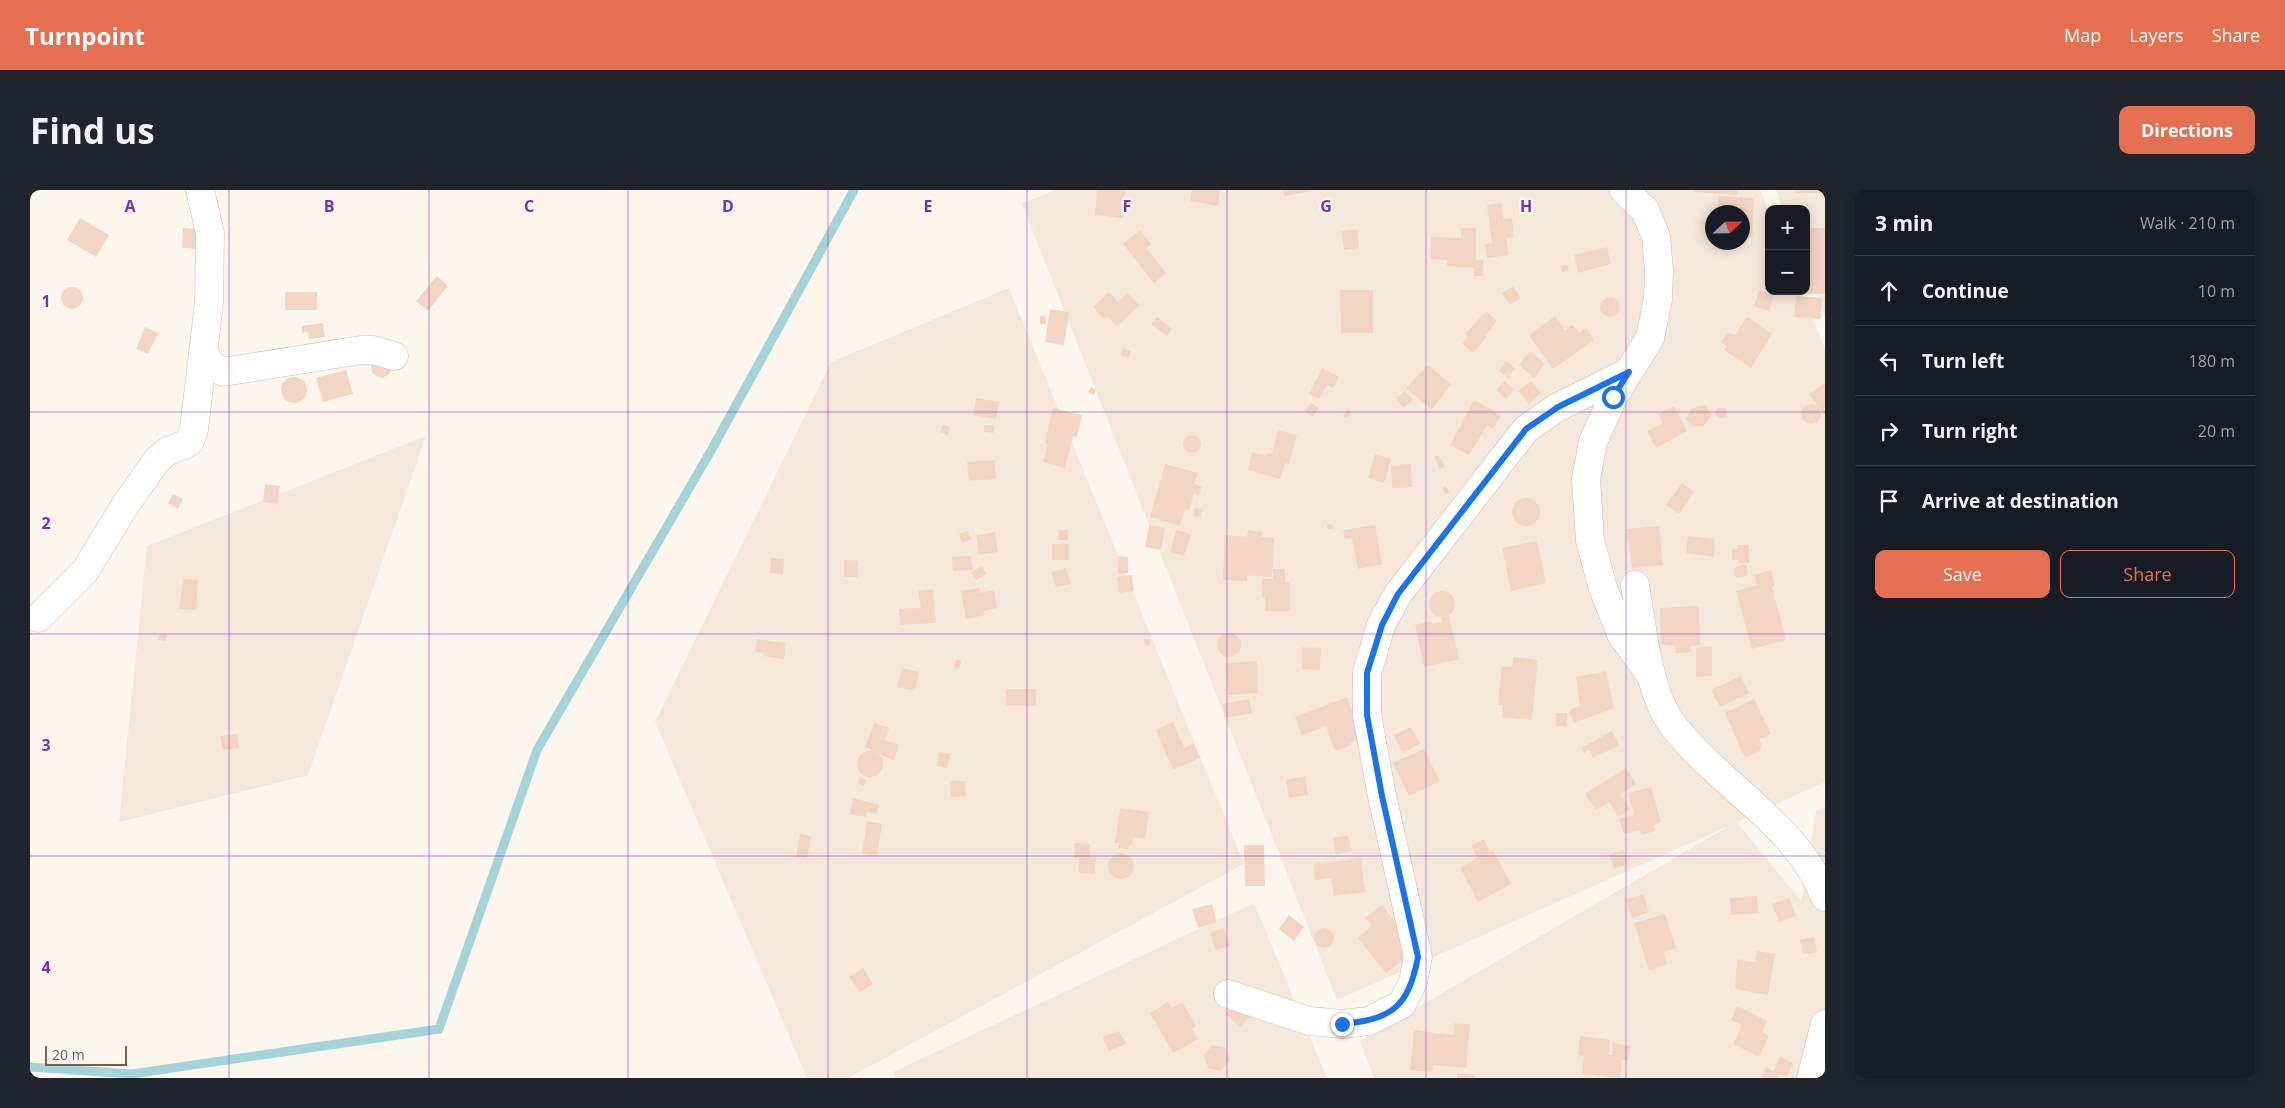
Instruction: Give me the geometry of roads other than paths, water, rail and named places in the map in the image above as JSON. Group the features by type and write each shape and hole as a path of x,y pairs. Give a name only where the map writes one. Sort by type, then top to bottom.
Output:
{"street":[{"path":"38,618 85,571 126,504 157,460 168,451 184,445 190,440 194,429 209,303 210,233 200,190"},
{"path":"1624,190 1645,210 1656,237 1659,270 1658,299 1650,338 1613,397 1593,442 1586,479 1590,532 1603,588 1621,634 1650,674 1671,723 1713,768 1794,846 1821,887 1825,897"},
{"path":"203,354 213,366 222,372 361,350 373,350 394,356"},
{"path":"1228,994 1309,1021 1342,1024 1369,1021 1402,1004 1413,982 1418,957 1382,796 1367,715 1367,673 1382,625 1398,594 1526,429 1558,407 1629,372"},
{"path":"1635,585 1650,674"},
{"path":"1811,1078 1825,1024"}],"waterway":[{"path":"30,1067 132,1074 439,1029 537,750 712,449 854,190"}]}
